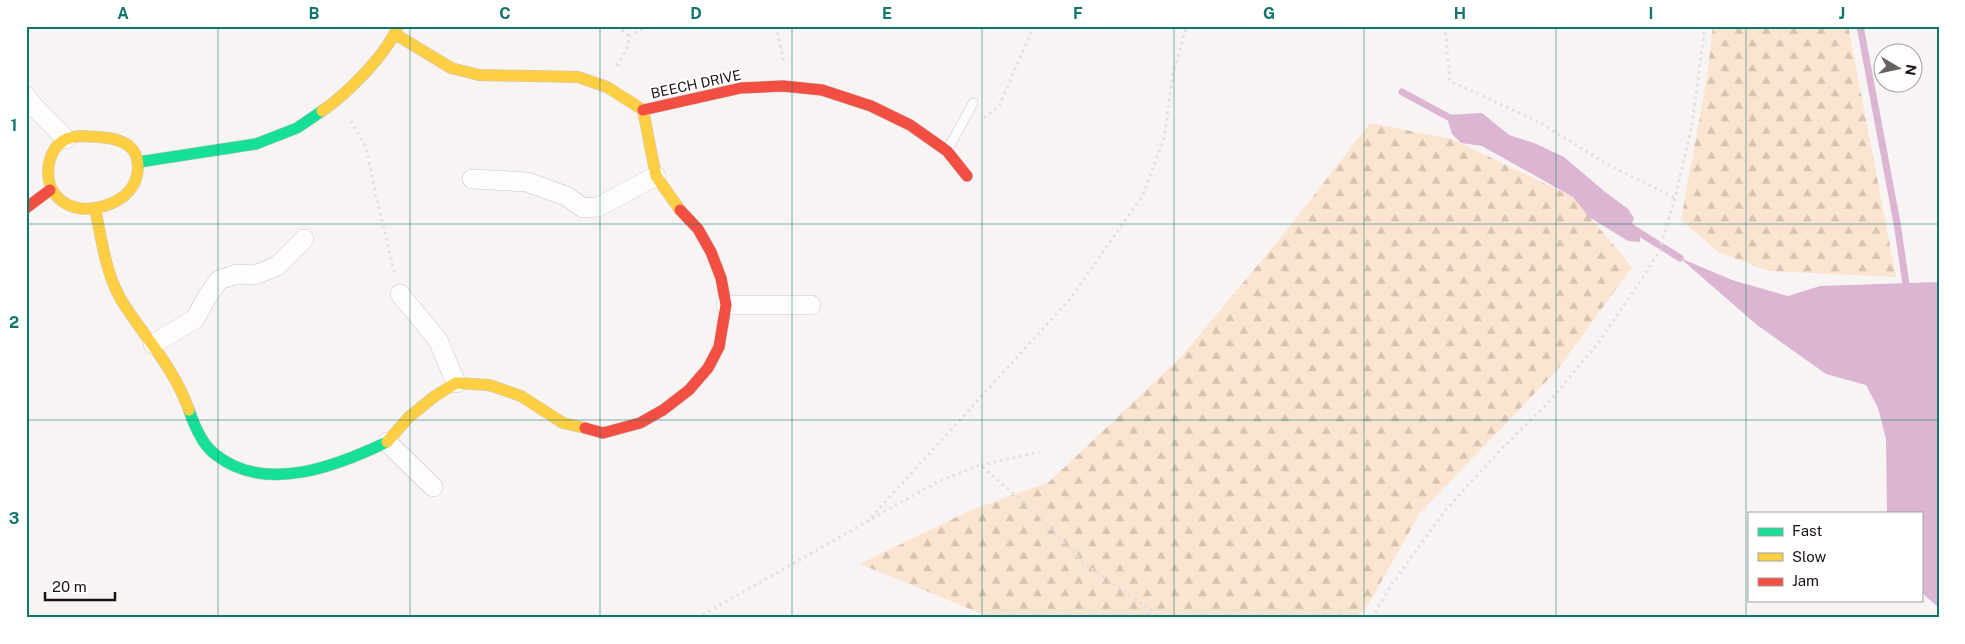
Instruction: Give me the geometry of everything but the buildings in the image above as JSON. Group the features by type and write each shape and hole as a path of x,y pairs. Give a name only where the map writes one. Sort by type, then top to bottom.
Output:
{"street":[{"path":"95,208 109,271 124,305 153,344 182,389 196,430 215,455 240,468 267,475 301,472 356,457 387,442 409,417 435,396 456,383 489,385 521,396 563,422 602,433 640,423 663,410 688,390 708,368 719,347 726,305 721,278 711,252 698,229 674,204 656,176 643,110 607,87 578,77 479,75 451,68 396,30 367,71 338,100 297,128 256,144 140,162"},
{"name":"BEECH DRIVE","path":"643,110 741,88 783,86 822,90 871,106 910,125 947,151 967,176"},
{"path":"26,96 36,109 66,139"},
{"path":"81,136 103,137 120,141 134,149 140,162 138,180 130,193 115,202 95,208 80,209 64,204 50,190 46,168 53,149 66,139 81,136"},
{"path":"472,179 527,182 566,196 583,208 598,207 656,176"},
{"path":"26,208 50,190"},
{"path":"153,344 194,319 219,280 237,274 255,275 277,266 304,239"},
{"path":"400,294 438,340 456,383"},
{"path":"726,305 810,306"},
{"path":"387,442 433,487"}],"lane":[{"path":"947,151 973,104"}],"path":[{"path":"617,26 629,36"},
{"path":"629,36 648,26"},
{"path":"776,26 784,64"},
{"path":"984,119 999,106 1031,33 1036,26"},
{"path":"867,522 1070,299 1143,195 1164,138 1173,73 1187,26"},
{"path":"1445,26 1450,81 1539,122 1607,164 1675,198"},
{"path":"1372,618 1392,584 1444,512 1501,449 1549,402 1598,343 1659,252 1675,198 1692,125 1706,26"},
{"path":"614,72 627,48 629,36"},
{"path":"338,100 366,147 400,294"},
{"path":"697,618 937,482 980,466 1039,452"},
{"path":"980,466 1022,501 1084,564 1162,618"}],"green space":[{"path":"1713,26 1848,26 1896,277 1769,271 1720,253 1681,220 1707,78"},
{"path":"1370,123 1452,139 1573,197 1632,267 1558,369 1420,513 1369,603 1357,618 992,618 860,564 969,511 1049,482 1182,356 1287,230"}],"shaded area":[{"path":"1482,113 1509,135 1534,143 1564,157 1628,209 1634,218 1631,227 1640,233 1640,242 1628,241 1589,217 1573,197 1482,146 1461,143 1452,134 1446,115"},
{"path":"1680,258 1732,280 1788,296 1820,286 1939,282 1939,608 1922,593 1922,512 1887,512 1886,439 1878,408 1866,385 1826,374 1757,325"}],"waterway":[{"path":"1860,26 1897,223 1906,284"},
{"path":"1402,92 1452,119"},
{"path":"1624,223 1680,258"}],"traffic: fast":[{"path":"139,162 256,144 297,128 322,111"},
{"path":"189,410 199,434 211,451 236,467 257,473 302,472 324,467 346,460 387,442"}],"traffic: slow":[{"path":"322,111 354,84 376,61 393,37 398,26"},
{"path":"395,34 451,68 479,75 578,77 607,87 643,110 656,176 680,210"},
{"path":"81,136 118,140 129,146 137,157 136,180 128,192 118,200 104,206 81,208 71,206 55,195 48,175 52,153 65,140 81,136"},
{"path":"95,208 105,259 113,284 125,306 169,369 189,410"},
{"path":"387,442 409,417 435,396 456,383 489,385 521,396 563,423 585,428"}],"traffic: jam":[{"path":"643,110 741,88 783,86 822,90 871,106 910,125 947,151 967,176"},
{"path":"26,208 50,190"},
{"path":"585,428 603,433 640,423 663,410 689,390 708,368 719,347 726,305 721,278 711,252 698,229 680,210"}]}
